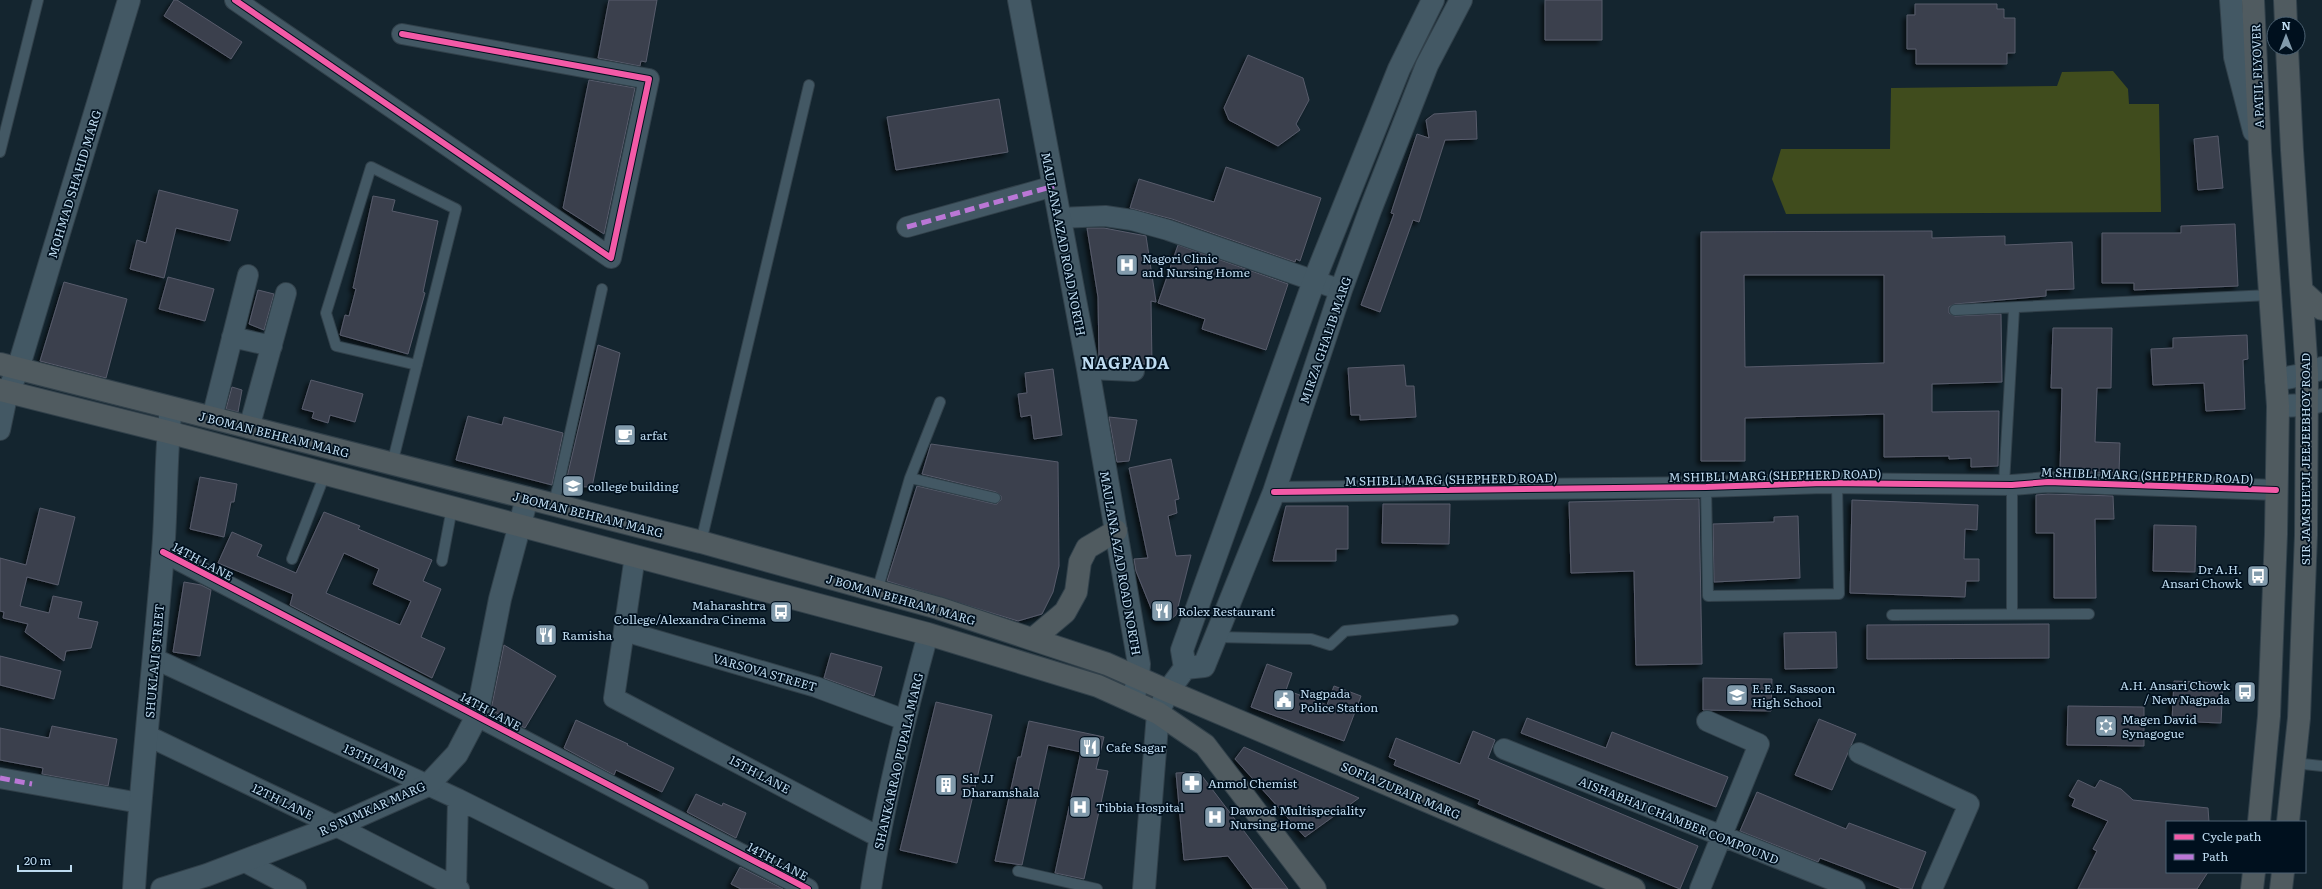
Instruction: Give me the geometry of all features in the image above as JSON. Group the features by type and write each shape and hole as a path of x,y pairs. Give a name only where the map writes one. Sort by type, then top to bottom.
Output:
{"main road":[{"name":"MOHMAD SHAHID MARG","path":"4,391 9,366 129,0"},
{"name":"MAULANA AZAD ROAD NORTH","path":"1018,0 1088,369 1139,664 1138,678 1132,702"},
{"path":"1144,889 1158,713 1168,691 1185,668 1182,650 1314,281 1399,69 1433,0"},
{"name":"MIRZA GHALIB MARG","path":"1185,668 1204,666 1216,637 1274,492 1341,290 1428,65 1461,0"},
{"path":"2231,0 2234,58 2260,151 2278,406 2270,716 2259,821"},
{"name":"A PATIL FLYOVER","path":"2253,0 2260,151"},
{"path":"2285,0 2286,16"},
{"name":"SIR JAMSHETJI JEEJEEBHOY ROAD","path":"2287,56 2292,150 2302,291 2315,371 2315,402 2307,452 2299,710 2288,821"},
{"path":"2302,291 2322,309"},
{"name":"J BOMAN BEHRAM MARG","path":"9,366 701,542 938,608 1108,664 1168,691"},
{"path":"2276,380 2315,371"},
{"name":"J BOMAN BEHRAM MARG","path":"4,391 168,432 928,634 1098,686 1158,713 1205,745 1315,889"},
{"path":"2278,406 2315,402"},
{"name":"SHUKLAJI STREET","path":"134,889 140,803 148,736 153,658 163,552 168,432 171,408"},
{"path":"2307,452 2322,423"},
{"name":"R S NIMKAR MARG","path":"162,889 243,861 336,826 428,785 457,754 477,716 500,599 518,525 527,498"},
{"path":"1033,639 1065,612 1076,592 1080,562 1087,548 1116,531"},
{"name":"SOFIA ZUBAIR MARG","path":"1168,691 1606,883 1634,889"},
{"path":"2252,889 2254,873"},
{"path":"2281,889 2283,873"}],"street":[{"path":"235,0 611,258 649,79 402,34"},
{"path":"907,227 1054,186"},
{"path":"1059,218 1106,216 1132,220 1168,230 1341,290"},
{"path":"212,418 248,275"},
{"path":"249,428 286,294"},
{"path":"232,337 272,346"},
{"path":"1088,369 1134,371"},
{"path":"0,430 4,391"},
{"name":"M SHIBLI MARG (SHEPHERD ROAD)","path":"1274,492 1706,487 1837,483 2008,485 2048,482 2276,490"},
{"name":"14TH LANE","path":"163,552 808,889"},
{"path":"624,631 635,556"},
{"name":"15TH LANE","path":"624,631 614,698 879,837"},
{"name":"VARSOVA STREET","path":"624,631 816,687 905,720"},
{"name":"SHANKARRAO PUPALA MARG","path":"871,889 879,837 905,720 928,634"},
{"name":"13TH LANE","path":"153,658 458,799 638,889"},
{"path":"1700,889 1759,744 1708,721"},
{"name":"12TH LANE","path":"148,736 336,826 457,888"},
{"name":"AISHABHAI CHAMBER COMPOUND","path":"1504,749 1721,837 1855,889"},
{"path":"1859,753 1969,804 1932,889"},
{"path":"0,778 140,803"},
{"path":"457,888 458,799"},
{"path":"243,861 296,889"}],"lane":[{"path":"0,152 38,0"},
{"path":"701,542 809,85"},
{"path":"392,464 417,365 456,209 371,167 326,313 336,346 417,365"},
{"path":"552,505 558,487 602,289"},
{"path":"1955,310 2014,309 2270,295"},
{"path":"2012,614 2008,485 2014,309"},
{"path":"877,591 910,478 940,402"},
{"path":"292,559 325,474"},
{"path":"910,478 995,498"},
{"path":"1706,487 1708,596 1839,594 1837,483"},
{"path":"442,561 452,508"},
{"path":"1892,615 2090,614"},
{"path":"1216,637 1311,639 1330,645 1345,631 1452,620"},
{"path":"2294,763 2322,766"},
{"path":"1018,870 1097,889"}],"green space":[{"path":"2113,71 2128,89 2129,104 2159,104 2161,212 1786,214 1772,179 1781,149 1890,149 1891,88 2057,86 2062,72"}],"building":[{"path":"174,0 177,0 242,42 231,59 164,16"},
{"path":"609,0 657,0 646,62 641,61 640,66 598,58"},
{"path":"1545,0 1602,0 1602,40 1545,40"},
{"path":"1915,4 1997,4 1997,9 2004,9 2004,18 2015,18 2015,53 2007,53 2007,64 1916,64 1916,49 1907,49 1907,15 1915,15"},
{"path":"1248,55 1303,78 1309,100 1296,124 1300,130 1278,146 1229,120 1224,108"},
{"path":"589,80 635,88 604,234 563,208"},
{"path":"999,99 1008,152 896,170 887,117"},
{"path":"1476,111 1477,139 1445,140 1419,222 1413,220 1380,312 1361,305 1394,214 1391,213 1417,134 1429,138 1426,120 1434,114"},
{"path":"2218,136 2223,188 2198,190 2194,139"},
{"path":"1226,167 1321,198 1300,261 1296,259 1295,262 1172,219 1130,208 1139,179 1214,202"},
{"path":"159,190 238,210 230,241 176,228 164,278 130,269 137,240 146,243"},
{"path":"373,196 395,200 392,211 438,221 423,292 425,293 408,354 340,335 345,315 349,316 356,289 353,288"},
{"path":"2235,224 2238,286 2134,290 2134,283 2102,283 2102,233 2181,233 2181,226"},
{"path":"1087,228 1104,228 1146,236 1156,302 1151,301 1152,364 1142,364 1134,360 1099,358 1098,297"},
{"path":"1932,231 1932,238 2005,236 2005,245 2072,242 2074,289 2046,290 2046,296 1955,304 1949,307 1949,313 1955,316 2001,314 2002,382 1932,384 1932,412 1999,411 1998,466 1971,467 1971,458 1949,459 1949,456 1884,457 1884,414 1745,418 1745,461 1701,461 1701,232","holes":["1744,275 1884,275 1884,363 1745,367"]},
{"path":"1178,245 1288,284 1266,350 1202,329 1205,319 1158,303"},
{"path":"168,277 214,289 205,321 159,309"},
{"path":"64,282 127,299 106,378 40,361"},
{"path":"258,290 274,294 264,330 249,324"},
{"path":"2053,328 2112,328 2111,388 2097,388 2095,442 2120,443 2119,473 2060,471 2062,388 2051,388"},
{"path":"2247,335 2248,359 2243,360 2245,409 2206,411 2204,383 2153,385 2151,349 2173,348 2173,338"},
{"path":"598,345 620,353 592,487 565,486"},
{"path":"1404,365 1406,386 1414,386 1416,417 1360,420 1360,415 1351,415 1348,368"},
{"path":"1053,369 1062,435 1034,439 1031,415 1021,417 1018,394 1027,393 1025,373"},
{"path":"311,380 363,394 355,422 330,415 328,423 312,418 314,412 302,409"},
{"path":"232,387 242,390 238,412 226,409"},
{"path":"468,416 502,425 504,417 563,433 552,485 456,460"},
{"path":"1109,417 1137,420 1129,461 1117,462"},
{"path":"931,444 1058,462 1059,566 1053,592 1042,614 1018,621 887,581 917,486 994,504 997,504 1001,500 1001,496 996,492 922,474"},
{"path":"1171,459 1179,499 1175,500 1177,513 1168,516 1176,556 1191,555 1176,615 1171,619 1160,621 1155,618 1136,571 1134,559 1148,558 1129,468"},
{"path":"200,477 237,484 234,502 231,502 224,537 190,529"},
{"path":"2036,495 2113,496 2114,519 2095,519 2096,598 2054,598 2054,533 2036,533"},
{"path":"1699,499 1702,664 1636,665 1634,571 1571,573 1569,502"},
{"path":"1852,500 1978,505 1977,530 1965,529 1964,559 1979,559 1979,581 1966,581 1965,597 1850,593"},
{"path":"1383,504 1450,504 1449,544 1382,543"},
{"path":"1286,506 1348,506 1348,549 1336,549 1336,561 1273,561"},
{"path":"40,508 75,517 58,585 27,577 20,606 49,613 53,596 82,602 78,618 98,622 91,648 66,651 64,661 25,632 28,624 3,618 4,612 0,611 0,558 26,565"},
{"path":"324,512 360,526 358,529 432,560 423,581 441,589 421,637 445,648 432,678 290,605 293,594 218,563 232,532 262,545 257,556 296,573","holes":["344,553 379,569 373,584 411,601 400,625 326,593"]},
{"path":"1798,516 1800,578 1714,582 1713,524 1774,522 1774,517"},
{"path":"2154,525 2196,526 2195,572 2153,571"},
{"path":"184,582 201,585 211,590 200,656 173,652"},
{"path":"2049,624 2049,658 1867,659 1867,625"},
{"path":"1836,632 1837,668 1785,669 1784,633"},
{"path":"504,645 556,676 525,728 491,710"},
{"path":"831,653 882,667 874,696 824,678"},
{"path":"0,656 61,671 54,699 0,685"},
{"name":"Nagpada Police Station","path":"1267,664 1292,673 1286,690 1327,705 1334,686 1361,696 1344,741 1251,707"},
{"name":"E.E.E. Sassoon High School","path":"1703,678 1772,679 1771,711 1703,710"},
{"path":"2174,681 2223,683 2221,723 2172,721"},
{"name":"Sir JJ Dharamshala","path":"936,702 992,715 957,863 900,850"},
{"name":"Magen David Synagogue","path":"2068,706 2144,707 2144,746 2067,745"},
{"path":"1527,718 1606,748 1612,732 1728,777 1716,807 1521,733"},
{"path":"1819,719 1856,734 1832,790 1795,775"},
{"path":"576,720 628,744 627,745 674,768 662,792 616,770 614,775 564,748"},
{"path":"1029,721 1104,737 1096,769 1108,771 1084,879 1055,873 1081,752 1048,745 1022,865 995,861 1018,757 1021,757"},
{"path":"52,726 117,739 108,786 42,774 43,768 0,760 0,728 49,738"},
{"path":"1473,731 1495,740 1488,758 1698,846 1680,889 1478,804 1480,800 1394,765 1396,760 1389,757 1396,738 1460,764"},
{"path":"1244,747 1359,798 1305,837 1235,759"},
{"name":"Dawood Multispeciality Nursing Home","path":"1199,772 1288,889 1253,889 1228,856 1184,860 1176,773"},
{"path":"2078,780 2095,788 2100,780 2121,789 2133,800 2208,808 2209,821 2166,821 2166,873 2207,873 2197,889 2078,889 2097,851 2093,849 2108,821 2072,806 2075,799 2069,796"},
{"path":"1757,792 1846,829 1849,823 1926,852 1912,889 1902,889 1820,858 1818,862 1740,831"},
{"path":"696,794 722,806 723,803 746,813 736,838 687,812"},
{"path":"740,867 783,889 741,889 731,884"}],"marked path":[{"path":"907,227 1054,186"},
{"path":"0,778 32,784"}],"cycle path":[{"path":"235,0 611,258 649,79 402,34"},
{"path":"1274,492 1706,487 1824,483 2012,485 2048,482 2276,490"},
{"path":"163,552 808,889"}],"place":[{"name":"Nagori Clinic and Nursing Home","path":"1127,265"},
{"name":"arfat","path":"625,435"},
{"name":"college building","path":"573,486"},
{"name":"Dr A.H. Ansari Chowk","path":"2258,576"},
{"name":"Rolex Restaurant","path":"1162,611"},
{"name":"Maharashtra College/Alexandra Cinema","path":"781,612"},
{"name":"Ramisha","path":"546,635"},
{"name":"A.H. Ansari Chowk / New Nagpada","path":"2245,692"},
{"name":"E.E.E. Sassoon High School","path":"1737,695"},
{"name":"Nagpada Police Station","path":"1284,700"},
{"name":"Magen David Synagogue","path":"2106,726"},
{"name":"Cafe Sagar","path":"1090,747"},
{"name":"Anmol Chemist","path":"1192,783"},
{"name":"Sir JJ Dharamshala","path":"946,785"},
{"name":"Tibbia Hospital","path":"1080,807"},
{"name":"Dawood Multispeciality Nursing Home","path":"1215,817"}],"district":[{"name":"NAGPADA","path":"1126,362"}]}
